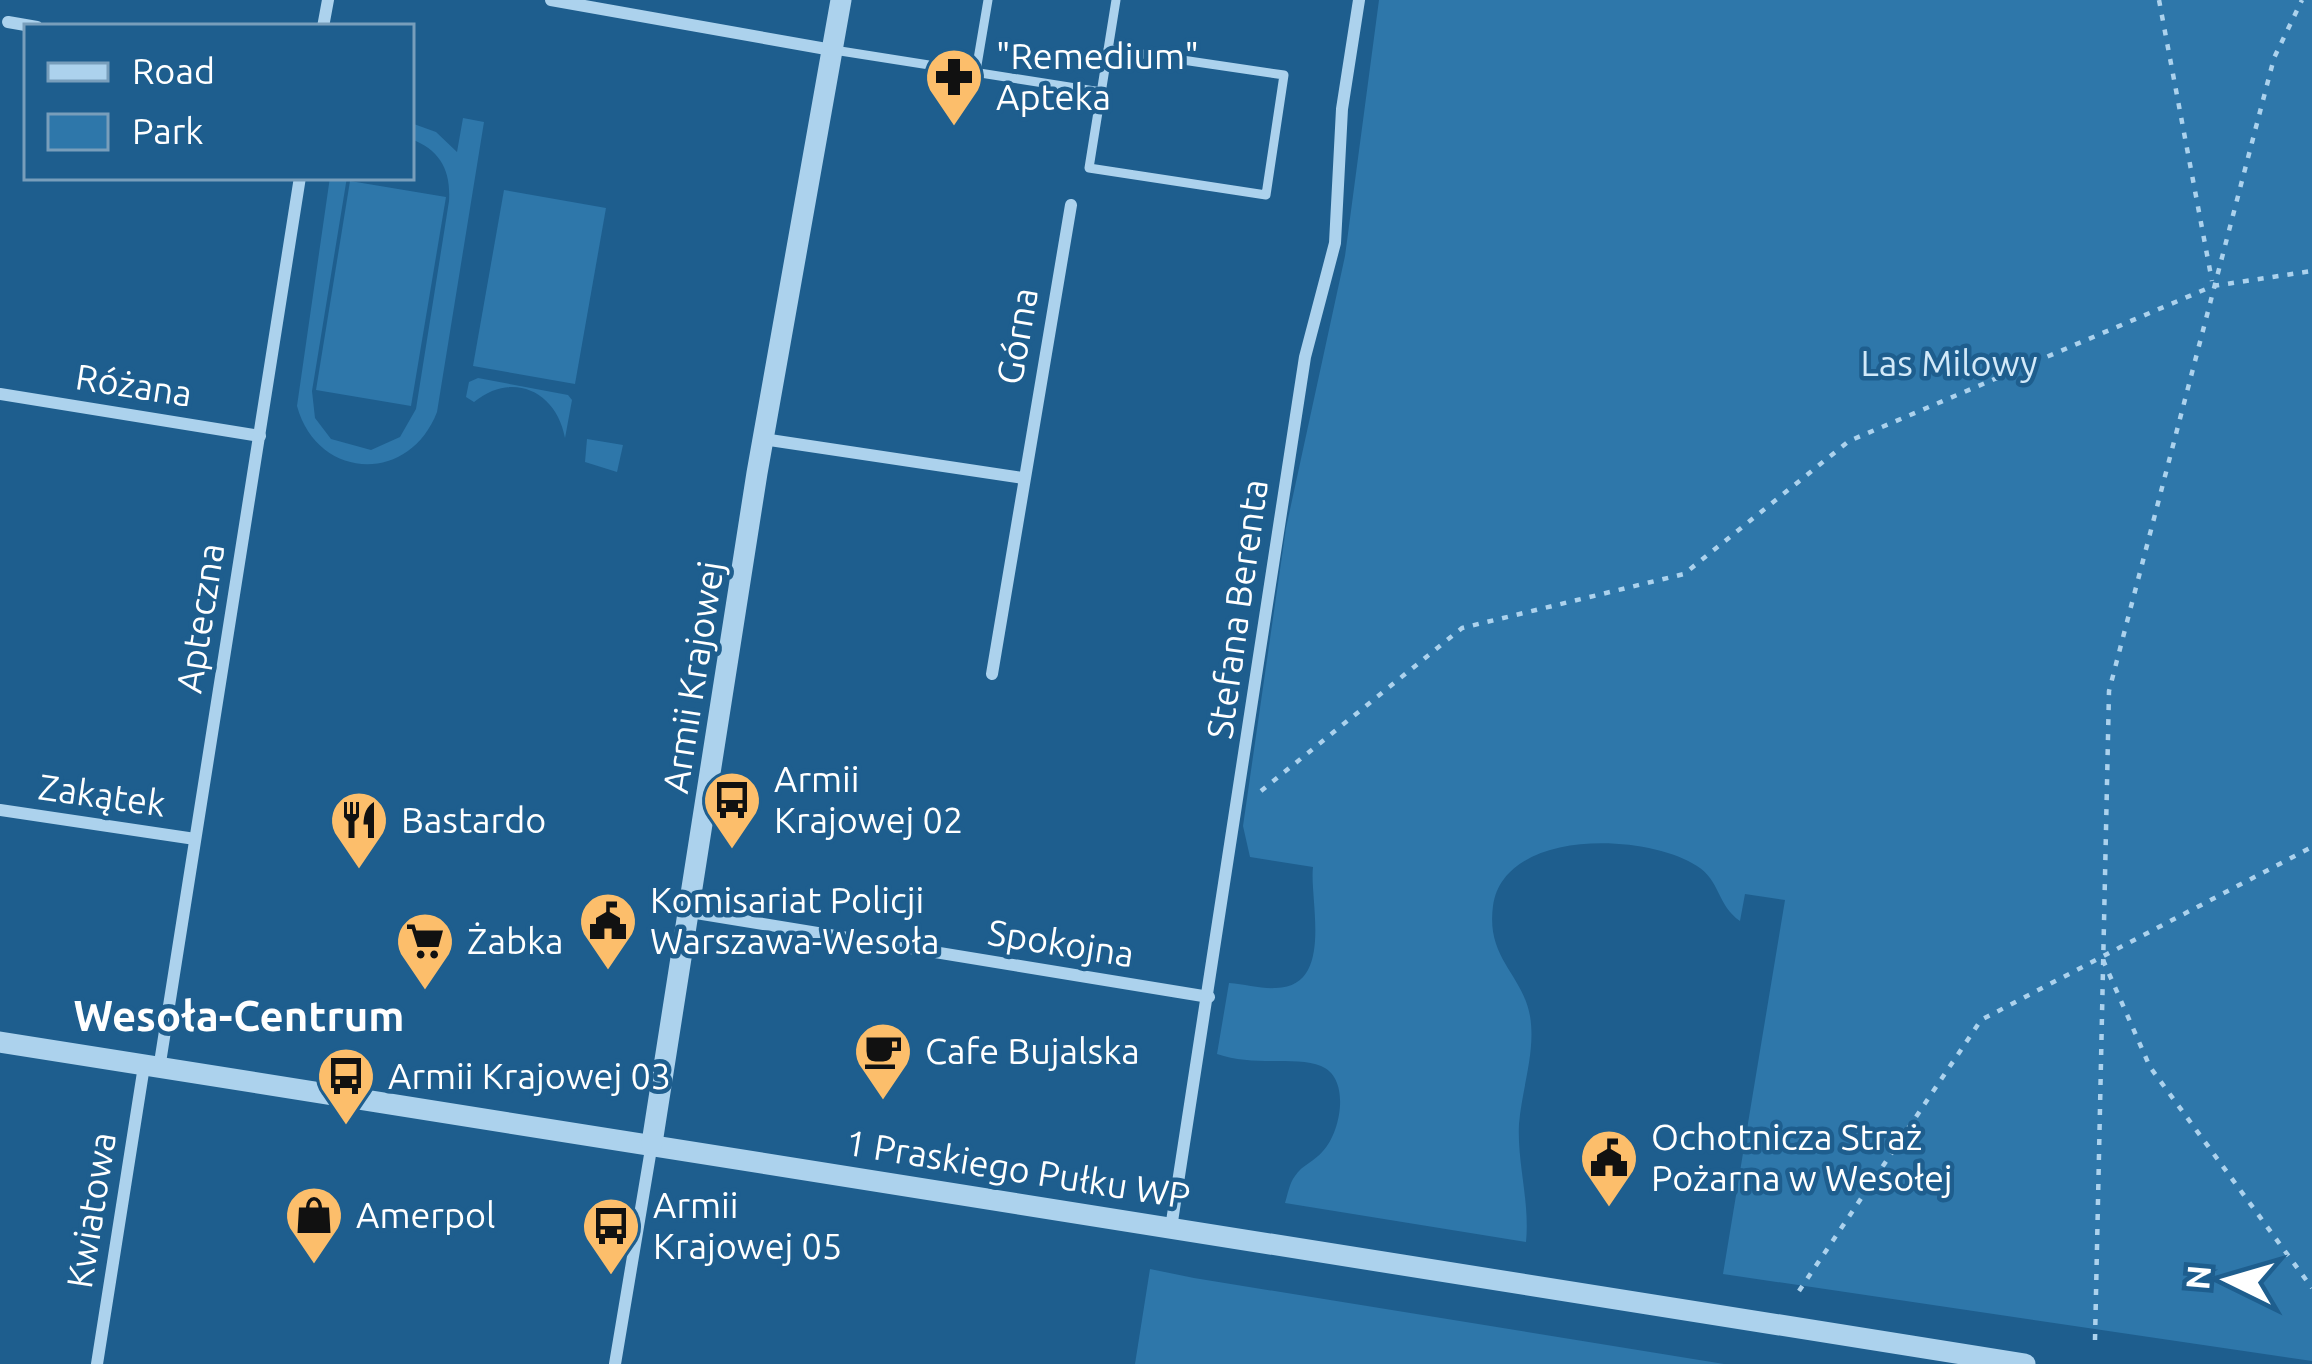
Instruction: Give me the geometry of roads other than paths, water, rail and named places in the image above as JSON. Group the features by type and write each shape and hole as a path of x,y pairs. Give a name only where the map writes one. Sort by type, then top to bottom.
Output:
{"street":[{"path":"551,0 832,50"},
{"name":"Armii Krajowej","path":"615,1364 763,439 841,0"},
{"name":"Stefana Berenta","path":"1171,1228 1305,357 1335,243 1342,109 1359,0"},
{"path":"8,22 24,25"},
{"name":"Apteczna","path":"152,1067 195,839 300,180"},
{"name":"Górna","path":"992,674 1071,205"},
{"name":"Różana","path":"0,394 260,436"},
{"path":"763,439 1022,478"},
{"name":"Zakątek","path":"0,810 195,839"},
{"name":"Spokojna","path":"690,913 1209,998"},
{"name":"1 Praskiego Pułku WP","path":"0,1042 652,1142 2025,1364"},
{"name":"Kwiatowa","path":"98,1364 152,1067"}],"lane":[{"path":"976,71 988,0"},
{"path":"1108,49 1284,75 1266,195 1089,168 1101,92 1108,49 1116,0"},
{"path":"832,50 1101,92"}],"place":[{"name":"\"Remedium\" Apteka","path":"954,128"},
{"name":"Armii Krajowej 02","path":"732,851"},
{"name":"Bastardo","path":"359,871"},
{"name":"Komisariat Policji Warszawa-Wesoła","path":"608,972"},
{"name":"Żabka","path":"425,992"},
{"name":"Cafe Bujalska","path":"883,1102"},
{"name":"Armii Krajowej 03","path":"346,1127"},
{"name":"Ochotnicza Straż Pożarna w Wesołej","path":"1609,1209"},
{"name":"Amerpol","path":"314,1266"},
{"name":"Armii Krajowej 05","path":"611,1277"}],"district":[{"name":"Wesoła-Centrum","path":"239,1016"}],"park label":[{"name":"Las Milowy","path":"1949,363"}]}
